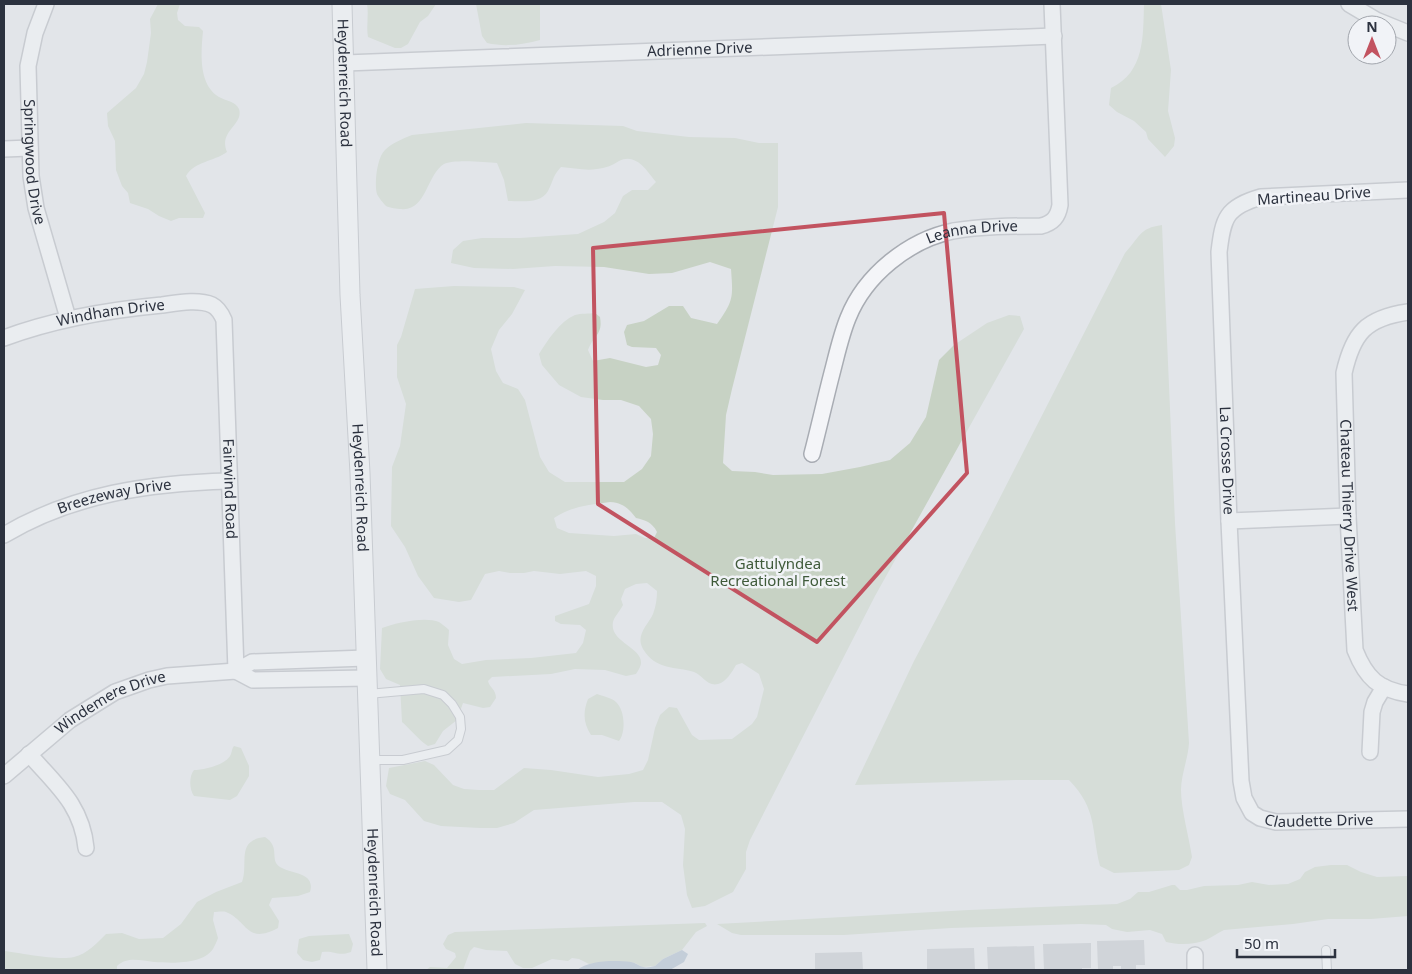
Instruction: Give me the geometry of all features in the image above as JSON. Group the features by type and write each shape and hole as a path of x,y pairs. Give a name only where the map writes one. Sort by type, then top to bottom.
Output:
{"street":[{"name":"Springwood Drive","path":"46,4 35,33 28,66 31,176 36,208 68,318"},
{"name":"Heydenreich Road","path":"342,4 350,295 360,473 377,970"},
{"name":"Leanna Drive","path":"812,454 840,341 848,317 860,296 877,275 911,247 952,231 1041,226 1054,220 1058,213 1059,195 1052,4"},
{"path":"1349,4 1376,20 1408,33"},
{"name":"Adrienne Drive","path":"345,63 1054,36"},
{"path":"4,149 30,148"},
{"name":"Martineau Drive","path":"1226,219 1235,208 1249,200 1261,197 1408,190"},
{"name":"La Crosse Drive","path":"1226,219 1222,228 1219,252 1237,705"},
{"name":"Windham Drive","path":"4,338 68,318 121,309 201,303 212,305 218,310"},
{"name":"Fairwind Road","path":"218,310 224,320 236,671"},
{"name":"Chateau Thierry Drive West","path":"1384,688 1368,675 1355,650 1348,516 1344,374 1348,356 1358,334 1380,319 1408,312"},
{"name":"Breezeway Drive","path":"4,535 52,512 102,495 168,484 229,481"},
{"path":"1229,522 1348,516"},
{"name":"Windemere Drive","path":"4,776 78,715 114,692 130,686 167,676 236,671 252,662 366,658"},
{"name":"Windemere Drive","path":"236,671 252,680 367,686"},
{"path":"1370,752 1372,712 1375,702 1384,688 1408,694"},
{"name":"Claudette Drive","path":"1237,705 1241,781 1244,798 1252,813 1260,818 1276,822 1408,819"},
{"path":"29,754 72,804 83,827 86,848"}],"lane":[{"path":"367,686 424,688 443,695 452,704 460,717 461,730 458,740 447,750 403,760 370,760"},
{"path":"1326,950 1327,970"}],"highlighted area":[{"path":"944,213 967,473 817,642 598,504 593,248"}],"green space":[{"path":"158,4 180,4 177,13 178,20 185,26 199,27 203,31 202,67 207,84 219,97 233,103 239,109 240,115 238,120 228,133 226,139 227,152 199,164 186,176 205,213 203,218 179,218 171,221 148,209 130,203 128,193 122,186 116,170 115,141 108,126 107,113 136,88 144,74 151,33 150,19"},
{"path":"367,4 436,4 428,16 420,22 408,44 401,48 395,48 368,37"},
{"path":"476,4 540,4 540,40 514,45 487,43 482,36"},
{"path":"1144,4 1161,4 1171,70 1168,111 1175,138 1174,146 1165,157 1148,139 1146,132 1134,121 1117,112 1109,105 1111,88 1130,73 1140,52"},
{"name":"Gattulyndea Recreational Forest","path":"526,123 623,126 637,131 689,137 735,138 759,143 778,143 778,207 726,415 723,463 732,471 773,475 822,474 890,460 910,443 926,417 939,360 954,345 987,323 1009,315 1020,316 1024,329 875,596 750,840 746,852 746,869 733,892 705,906 692,908 687,895 683,865 685,829 681,815 662,802 634,802 534,810 514,823 497,828 441,826 424,821 405,800 390,794 386,786 389,768 425,761 434,765 453,785 464,789 479,790 494,790 524,768 598,777 629,774 643,770 648,760 660,715 669,707 677,708 692,735 699,740 732,739 752,724 757,717 764,689 759,674 742,663 736,665 724,681 718,684 711,684 694,672 654,661 643,649 640,639 654,611 657,591 647,583 636,584 625,589 621,599 623,605 613,622 613,629 620,640 640,657 641,664 636,674 626,676 605,670 575,669 551,674 492,677 488,681 495,692 496,698 490,707 483,708 463,703 457,720 443,731 435,744 428,746 402,722 400,685 386,679 380,669 382,628 402,622 418,620 439,622 449,630 448,645 454,659 462,664 486,660 576,653 583,643 586,630 580,625 561,624 555,621 555,616 589,604 596,586 596,576 586,571 560,574 534,571 510,573 499,571 485,574 471,600 459,602 434,598 418,576 405,547 391,526 392,467 400,446 406,404 397,377 397,345 415,289 454,286 514,287 525,290 512,314 499,330 491,349 496,371 503,383 518,389 525,400 540,457 549,472 565,482 624,482 642,469 651,456 653,434 651,419 639,406 621,400 581,397 559,385 542,365 539,354 554,332 569,318 577,314 595,313 600,317 601,323 599,331 588,350 593,361 610,358 646,367 658,365 661,355 656,348 627,345 624,332 627,325 644,321 669,306 683,306 691,318 717,324 727,309 731,298 732,286 731,269 710,262 672,273 649,274 604,267 474,268 451,263 453,250 463,241 482,238 520,238 578,234 604,222 615,213 623,196 632,190 648,190 656,182 641,164 631,159 625,159 593,170 561,167 548,191 541,198 530,201 508,201 504,180 497,163 449,162 438,169 416,205 399,209 386,206 376,190 380,158 382,153 391,145 412,135","holes":["610,502 625,507 636,518 651,524 657,532 654,538 645,538 636,534 614,536 569,533 557,528 554,518 567,511 588,505"]},
{"path":"1162,225 1175,523 1189,743 1182,779 1181,798 1192,857 1189,865 1179,870 1114,873 1100,866 1089,811 1085,801 1069,780 855,785 914,661 1125,253 1140,234 1149,228"},
{"path":"597,694 610,698 621,710 624,727 619,741 602,735 591,735 588,731 585,722 585,708 588,699"},
{"path":"234,746 241,748 249,766 249,776 237,796 230,800 194,796 190,783 194,770 209,768 225,761 229,758"},
{"path":"265,837 273,845 277,864 280,867 306,877 311,885 310,892 298,896 272,898 269,905 279,921 278,928 267,933 253,933 226,912 214,912 213,920 218,938 213,949 202,958 186,962 169,963 130,960 117,966 117,970 4,970 4,951 67,958 79,956 106,934 122,933 139,939 163,938 181,924 197,902 242,882 246,848 256,839"},
{"path":"1347,865 1377,877 1408,876 1408,916 1371,919 1328,919 1224,930 1206,940 1186,944 1166,942 1162,934 1150,930 1127,932 1112,929 1106,925 951,928 844,935 741,935 732,933 717,924 1117,904 1130,899 1138,892 1149,892 1172,885 1175,885 1180,890 1187,890 1204,886 1238,885 1252,882 1269,885 1288,884 1300,879 1305,872 1315,867"},
{"path":"705,923 707,926 696,932 682,950 663,959 655,966 642,967 635,963 626,962 589,964 572,958 568,961 552,959 532,968 523,968 515,964 507,951 486,950 474,947 470,951 463,970 426,970 430,967 447,968 456,957 455,953 446,949 443,944 448,935 455,932"},
{"path":"349,934 353,944 351,952 342,954 322,952 320,960 312,962 303,960 297,953 299,939 309,936"}],"water":[{"path":"682,950 688,954 684,962 670,970 577,970 588,964 610,961 631,962 644,967 652,967 663,959"}],"building":[{"path":"1144,940 1145,965 1136,965 1136,970 1121,970 1121,966 1113,966 1113,970 1098,970 1097,941"},
{"path":"1091,943 1091,968 1082,968 1082,970 1044,970 1043,944"},
{"path":"1034,946 1035,970 988,970 987,947"},
{"path":"974,948 975,970 927,970 927,949"},
{"path":"862,952 863,970 815,970 815,953"}]}
